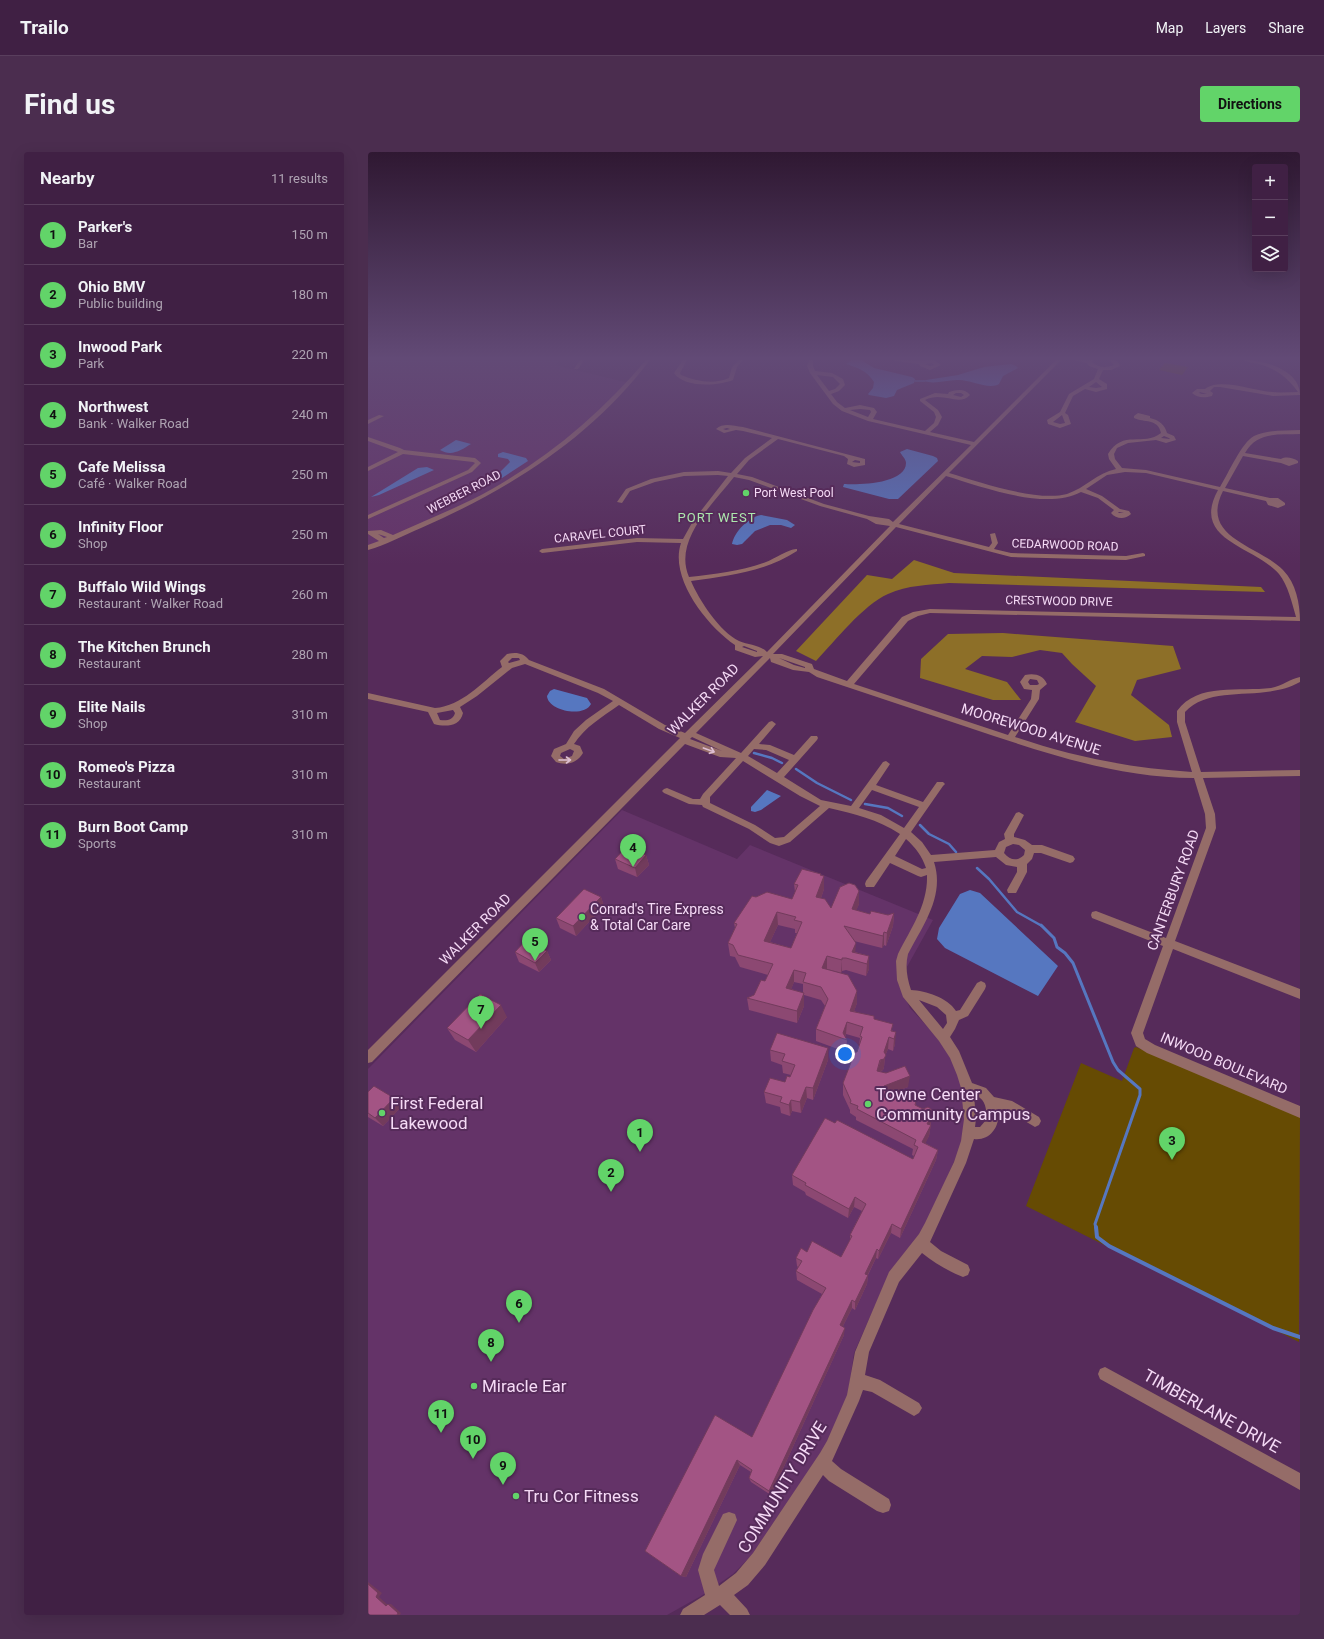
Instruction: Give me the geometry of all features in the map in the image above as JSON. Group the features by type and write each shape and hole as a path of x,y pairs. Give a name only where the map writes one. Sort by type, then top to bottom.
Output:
{"street":[{"name":"WEBBER ROAD","path":"368,548 483,497 554,452 583,428"},
{"path":"735,428 846,455 853,459"},
{"path":"906,428 975,444"},
{"path":"926,433 931,428"},
{"name":"WALKER ROAD","path":"368,1058 811,612 891,524 945,474 991,428"},
{"path":"1163,428 1164,434"},
{"path":"1300,432 1258,436 1250,442 1214,506 1215,520 1219,527 1233,541 1275,567 1282,574 1300,618"},
{"path":"1120,470 1112,459 1111,454 1116,447 1128,441 1155,438 1164,434 1173,438 1169,441 1155,438"},
{"path":"776,438 746,460 692,525 684,541 682,564 686,580 766,565 782,559 795,550"},
{"path":"368,439 398,449 402,452 475,460 478,463 470,471 368,517"},
{"path":"368,469 402,452"},
{"path":"1242,454 1282,461"},
{"path":"945,474 1043,497 1067,495 1082,490 1102,475 1120,470 1148,472 1270,500"},
{"name":"CEDARWOOD ROAD","path":"620,502 624,494 632,488 660,478 698,473 734,475 755,479 817,503 869,518 878,523 891,524 990,550 1020,556 1126,558 1143,555"},
{"path":"1082,490 1100,497 1118,510"},
{"path":"369,532 381,532 392,537"},
{"path":"369,532 384,541"},
{"path":"990,550 996,543 993,534"},
{"name":"CARAVEL COURT","path":"542,551 628,540 684,541"},
{"name":"MOOREWOOD AVENUE","path":"686,580 697,600 710,617 730,638 739,644 744,644 761,650 782,664 804,670 810,670 1010,739 1064,756 1111,766 1159,773 1198,775 1300,773"},
{"name":"CRESTWOOD DRIVE","path":"849,684 905,619 916,614 930,611 1300,618"},
{"path":"368,696 432,711 444,711 456,707 506,668 516,663 526,662 594,688 662,727 687,737 720,754 738,756 778,778 805,796 827,804 881,819 906,833 919,845 930,865"},
{"name":"CANTERBURY ROAD","path":"1138,1038 1136,1033 1139,1024 1211,828 1210,814 1181,722 1181,711 1184,706 1193,699 1204,696 1271,690 1284,687 1300,679"},
{"path":"1010,739 1035,699 1036,689"},
{"path":"568,746 577,733 589,722 619,701"},
{"path":"432,711 437,722 447,724 454,721 458,717 459,713 456,707"},
{"path":"772,724 751,746 738,756 706,796 705,802 709,807 752,827 773,841 779,842 787,840 827,804"},
{"path":"778,778 814,738"},
{"path":"751,746 767,747 795,759"},
{"path":"853,810 886,764"},
{"path":"870,884 940,784"},
{"path":"870,786 925,806"},
{"path":"667,791 692,802 705,802"},
{"path":"1010,840 1009,834 1019,816"},
{"path":"999,854 1002,845 1010,840 1022,842 1030,849 1042,849 1070,859"},
{"path":"999,854 1008,862 1017,864 1022,863 1030,856 1030,849"},
{"path":"889,858 921,873 930,865 999,854"},
{"path":"1012,890 1022,872 1022,863"},
{"name":"COMMUNITY DRIVE","path":"689,1615 718,1597 742,1579 758,1559 822,1463 849,1410 854,1396 862,1352 894,1277 920,1244 930,1228 960,1163 967,1141 970,1119 967,1088 963,1075 955,1055 943,1037 916,1007 907,994 902,980 901,961 903,954 928,906 932,890 930,865"},
{"path":"1096,915 1300,994"},
{"path":"953,1017 964,1013 981,986"},
{"path":"907,994 919,994 945,1006 953,1017 951,1027 943,1037"},
{"name":"INWOOD BOULEVARD","path":"1138,1038 1143,1044 1151,1049 1300,1112"},
{"path":"967,1088 981,1092 990,1102 993,1113 990,1125 986,1130 980,1133 968,1132"},
{"path":"990,1102 1008,1105 1035,1121"},
{"path":"920,1244 936,1256 963,1270"},
{"name":"TIMBERLANE DRIVE","path":"1105,1374 1300,1482"},
{"path":"857,1381 875,1385 914,1408"},
{"path":"822,1463 835,1474 883,1505"},
{"path":"729,1520 709,1560 706,1570 718,1597 741,1615"}],"shaded area":[{"path":"368,428 580,428 571,437 517,475 473,501 368,547"},
{"path":"914,560 954,573 1261,587 1265,592 949,583 918,586 888,594 869,606 816,661 796,651 867,575 892,579"},
{"path":"1003,633 1173,646 1181,669 1137,680 1131,695 1169,725 1172,737 1135,741 1075,722 1096,686 1062,653 1040,650 1012,657 982,656 965,669 1007,682 1021,700 993,700 920,678 921,659 948,634"},
{"path":"622,810 737,859 750,845 933,920 898,983 910,1008 939,1039 959,1073 966,1117 960,1148 924,1230 889,1274 854,1353 848,1394 826,1445 751,1556 733,1574 701,1596 667,1615 368,1615 368,1069"},
{"path":"1136,1047 1300,1115 1299,1342 1026,1206 1081,1063 1122,1081 1134,1048"}],"water":[{"path":"456,440 471,444 452,453 440,450"},
{"path":"907,449 933,456 937,458 938,461 898,499 889,499 843,487 844,484 880,482 898,475 904,470 906,463 900,452"},
{"path":"503,452 526,458 528,461 502,478 495,478 510,462 508,459 498,457 498,454"},
{"path":"427,467 434,470 379,495 371,497 418,468"},
{"path":"761,515 787,520 795,525 791,528 781,525 770,525 755,531 742,544 732,544 733,539 739,530 747,522 756,516"},
{"path":"554,689 587,698 591,704 581,711 574,712 560,709 553,706 547,696 550,691"},
{"path":"767,790 781,796 761,810 755,812 751,811 751,807"},
{"path":"970,890 980,893 1058,966 1038,996 945,948 937,939 939,928 960,894"}],"building":[{"path":"627,846 646,855 635,868 615,859"},
{"path":"802,869 821,874 820,875 824,876 816,897 825,899 831,908 840,887 849,883 855,885 859,891 852,909 870,914 871,911 888,915 894,913 887,933 884,932 883,936 844,926 856,943 852,952 869,956 867,964 846,958 842,958 842,960 827,956 822,968 848,975 857,991 850,1011 874,1016 874,1019 893,1024 891,1031 896,1032 894,1039 889,1037 884,1052 886,1055 884,1059 880,1060 877,1071 886,1073 905,1066 910,1076 884,1086 888,1088 886,1091 899,1097 901,1094 916,1101 915,1105 923,1109 928,1107 931,1109 933,1112 927,1124 931,1125 922,1142 938,1150 901,1229 892,1224 879,1251 877,1249 865,1274 868,1275 855,1302 852,1300 840,1325 845,1328 769,1491 749,1478 752,1470 737,1460 681,1576 645,1551 715,1415 752,1437 813,1310 826,1288 796,1271 802,1261 796,1258 801,1248 807,1252 812,1241 841,1257 852,1236 850,1235 866,1204 855,1197 849,1209 805,1185 806,1183 792,1175 825,1118 835,1123 837,1120 913,1159 918,1147 914,1145 916,1140 857,1109 858,1106 850,1103 851,1101 843,1083 855,1052 857,1052 862,1037 860,1036 863,1027 847,1022 843,1033 847,1040 816,1029 828,999 821,987 803,982 806,973 794,970 786,988 804,993 797,1011 747,998 754,995 761,980 765,981 773,964 738,955 733,945 728,943 737,924 734,923 752,896 756,897 767,892 792,899 798,885 794,884","holes":["777,912 796,917 794,920 802,922 791,948 764,941"]},
{"path":"584,889 601,897 573,926 556,918"},
{"path":"526,940 547,951 535,963 515,952"},
{"path":"480,994 501,1005 468,1040 447,1028"},
{"path":"777,1033 828,1048 813,1088 806,1087 800,1102 791,1100 789,1105 780,1102 782,1097 764,1092 770,1078 785,1082 787,1076 790,1077 795,1065 782,1061 785,1054 770,1050"},
{"path":"374,1086 394,1098 375,1118 368,1113 368,1092"},
{"path":"368,1584 378,1593 376,1597 386,1606 388,1604 398,1613 397,1615 368,1615"}],"waterway":[{"path":"754,753 772,758 782,763"},
{"path":"796,769 817,783 851,800"},
{"path":"865,804 888,808 902,816"},
{"path":"920,825 929,834 949,844 956,852"},
{"path":"977,868 989,879 1017,912 1042,926"},
{"path":"1042,926 1054,938 1057,947 1065,953 1073,963 1113,1062 1118,1070 1140,1089 1140,1095 1095,1224 1096,1228"},
{"path":"1096,1227 1097,1237 1109,1246 1273,1328 1300,1337"}],"place":[{"name":"Port West Pool","path":"746,493"},
{"name":"Northwest","path":"633,867"},
{"name":"Conrad's Tire Express & Total Car Care","path":"582,917"},
{"name":"Cafe Melissa","path":"535,961"},
{"name":"Buffalo Wild Wings","path":"481,1029"},
{"name":"Towne Center Community Campus","path":"868,1104"},
{"name":"First Federal Lakewood","path":"382,1113"},
{"name":"Parker's","path":"640,1152"},
{"name":"Inwood Park","path":"1172,1160"},
{"name":"Ohio BMV","path":"611,1192"},
{"name":"Infinity Floor","path":"519,1323"},
{"name":"The Kitchen Brunch","path":"491,1362"},
{"name":"Miracle Ear","path":"474,1386"},
{"name":"Burn Boot Camp","path":"441,1433"},
{"name":"Romeo's Pizza","path":"473,1459"},
{"name":"Elite Nails","path":"503,1485"},
{"name":"Tru Cor Fitness","path":"516,1496"}],"district":[{"name":"PORT WEST","path":"717,517"}]}
